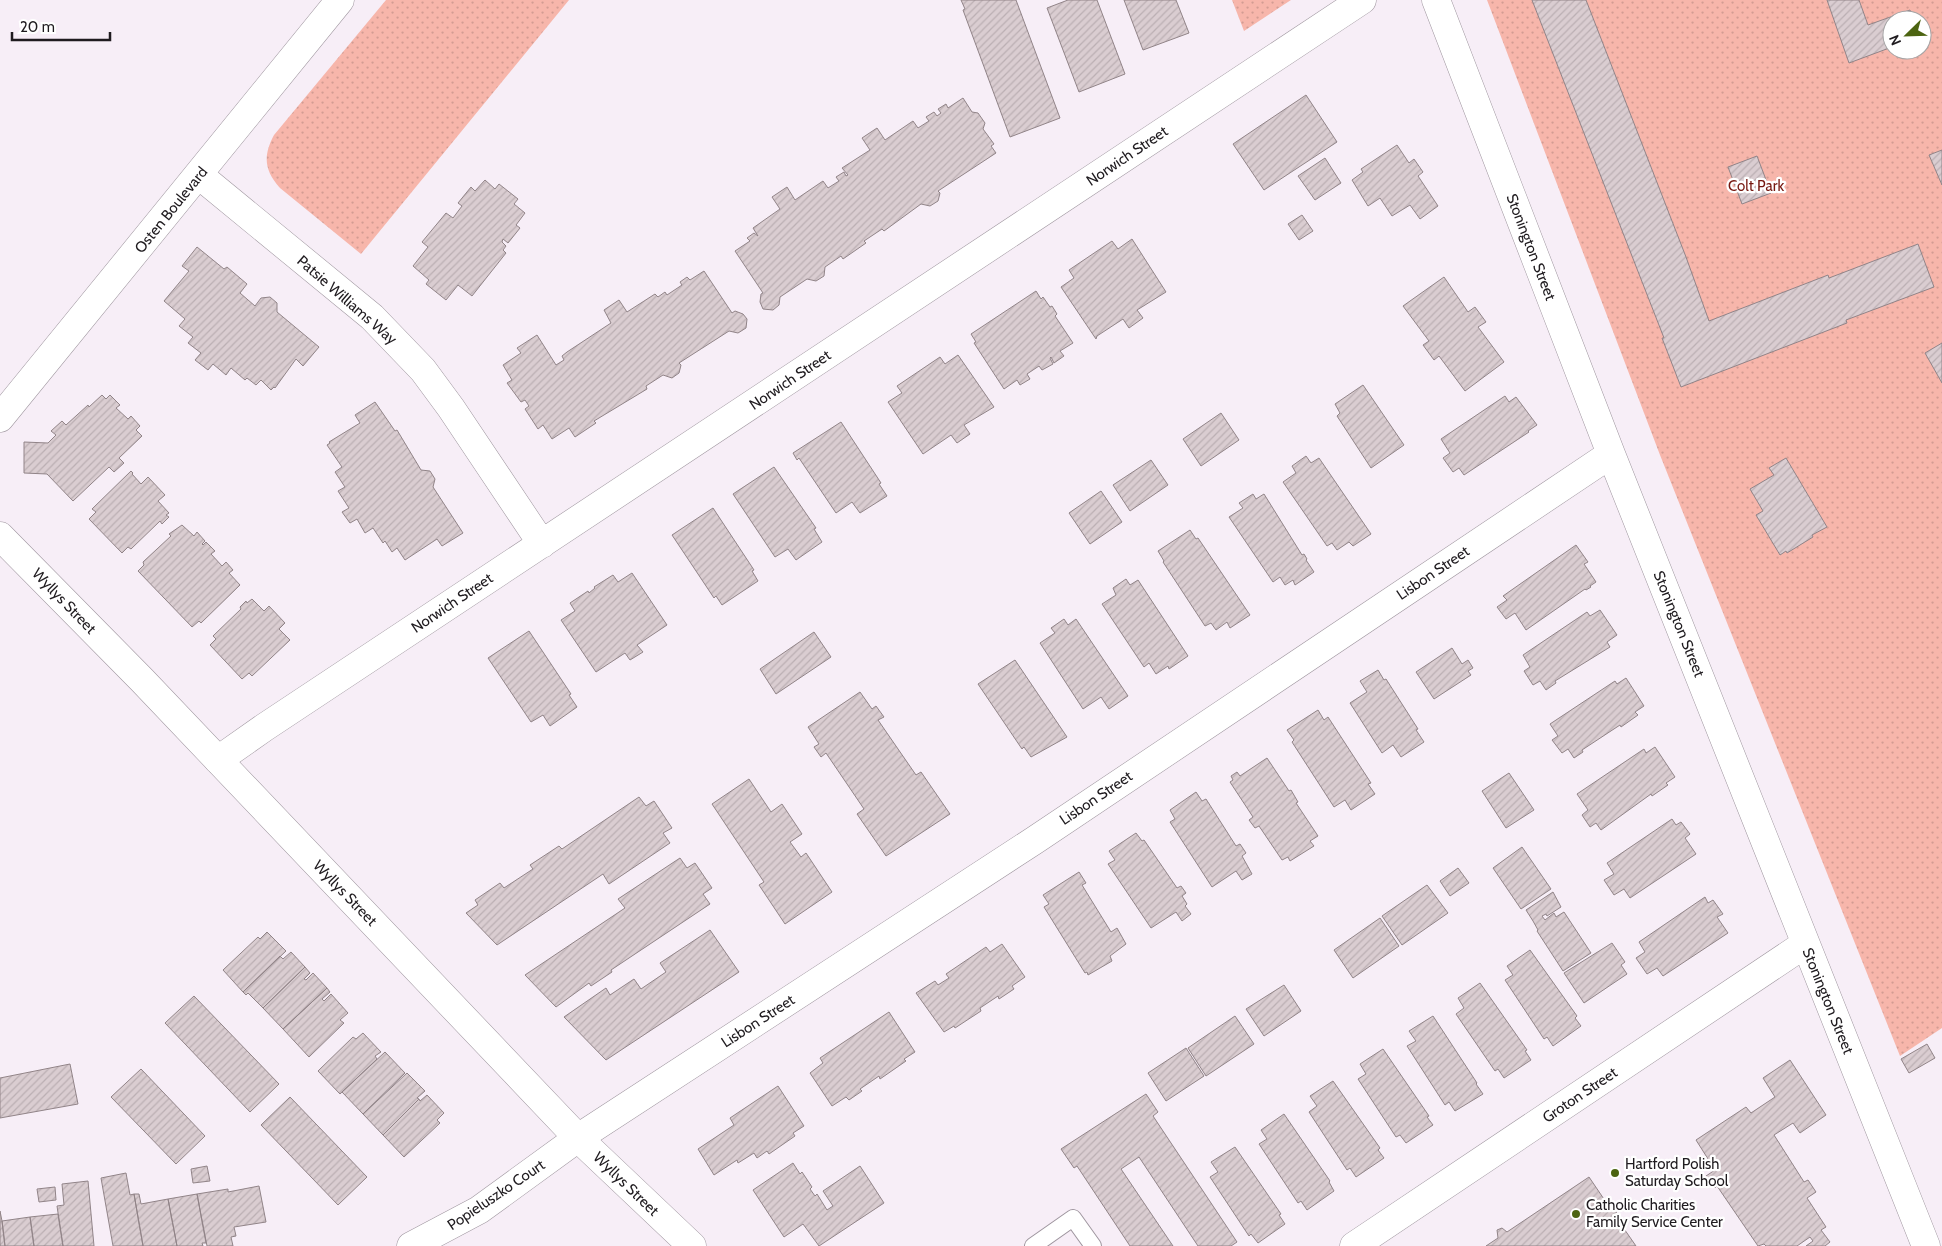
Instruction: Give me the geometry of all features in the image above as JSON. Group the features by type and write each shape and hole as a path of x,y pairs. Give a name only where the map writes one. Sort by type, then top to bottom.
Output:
{"street":[{"name":"Osten Boulevard","path":"0,418 340,0"},
{"name":"Norwich Street","path":"218,760 1362,0"},
{"name":"Stonington Street","path":"1436,0 1611,454 1926,1246"},
{"name":"Patsie Williams Way","path":"199,175 372,317 398,343 423,370 451,408 542,544"},
{"name":"Lisbon Street","path":"578,1138 1043,834 1611,454"},
{"name":"Wyllys Street","path":"0,536 218,760 578,1138 692,1246"},
{"name":"Groton Street","path":"1354,1246 1806,944"},
{"name":"Popieluszko Court","path":"411,1246 480,1210 578,1138"}],"lane":[{"path":"1033,1246 1073,1218 1093,1246"}],"green space":[{"path":"386,0 569,0 361,254 280,188 268,169 267,156 274,135"},
{"path":"1232,0 1291,0 1244,31"},
{"name":"Colt Park","path":"1487,0 1942,0 1942,1028 1900,1056 1660,455"}],"building":[{"path":"961,0 1016,0 1060,118 1010,137"},
{"path":"1068,0 1097,0 1125,74 1079,92 1047,8"},
{"path":"1124,0 1176,0 1189,33 1143,50"},
{"path":"1532,0 1586,0 1709,321 1828,275 1829,278 1918,244 1934,287 1846,320 1847,323 1681,387 1662,338 1664,338"},
{"path":"1827,0 1859,0 1868,25 1882,20 1882,51 1849,63"},
{"path":"1306,95 1337,142 1264,190 1233,144"},
{"path":"963,98 972,112 978,113 985,123 983,129 994,144 991,146 996,153 938,191 940,193 938,201 930,206 921,204 884,231 882,229 864,241 866,243 843,259 841,256 825,267 824,276 816,281 807,279 780,297 779,305 773,310 763,309 760,302 761,294 763,293 735,251 750,241 747,238 754,233 758,236 753,228 780,209 772,197 787,187 795,200 823,181 828,188 839,181 836,177 844,172 846,176 848,175 842,168 870,150 862,138 877,128 885,140 913,121 918,128 929,121 926,117 934,112 937,116 941,113 938,109 946,104 948,108"},
{"path":"1397,145 1409,163 1414,159 1423,172 1418,176 1438,206 1420,219 1410,205 1392,216 1380,198 1368,206 1352,180 1363,172 1361,169"},
{"path":"1942,150 1942,185 1929,155"},
{"path":"1757,156 1771,193 1742,204 1728,167"},
{"path":"1325,158 1341,183 1315,200 1298,176"},
{"path":"485,180 495,189 499,184 518,199 514,204 525,213 516,225 520,228 508,243 503,239 502,242 506,246 503,250 506,253 472,296 458,285 446,300 426,284 429,280 413,266 428,247 422,242 446,213 453,218 462,206 458,203 471,187 475,191"},
{"path":"1302,215 1313,231 1299,240 1288,224"},
{"path":"1132,239 1166,292 1137,310 1143,318 1129,328 1123,319 1097,336 1096,339 1061,287 1074,278 1069,270 1112,241 1118,249"},
{"path":"197,247 224,269 227,267 247,284 240,293 255,306 261,298 270,297 277,303 277,312 319,347 303,366 296,359 275,388 271,390 261,380 256,385 247,378 245,380 231,368 226,375 213,364 208,370 195,360 201,353 188,343 193,337 179,326 185,319 164,301 189,271 182,266"},
{"path":"704,271 732,313 735,311 743,314 747,319 746,328 738,333 729,331 679,363 681,365 679,373 672,378 663,375 646,386 647,389 594,421 596,423 575,437 569,428 552,439 543,425 538,429 525,409 529,406 525,400 521,402 507,383 512,380 503,365 521,353 517,348 537,335 556,365 564,360 562,356 567,352 611,323 604,310 619,300 627,312 655,294 658,297 665,292 667,295 682,285 680,282 687,277 690,280"},
{"path":"1444,277 1468,312 1475,307 1486,322 1478,327 1504,362 1465,391 1439,356 1434,360 1423,345 1429,341 1403,306"},
{"path":"1036,291 1041,299 1043,297 1050,307 1052,306 1057,314 1055,316 1073,343 1060,351 1064,356 1054,363 1050,358 1053,364 1042,370 1039,366 1027,374 1030,379 1020,385 1017,380 1004,389 974,343 976,342 971,334"},
{"path":"1942,343 1942,383 1925,353"},
{"path":"958,355 994,407 964,425 970,434 957,443 951,435 923,454 888,402 902,393 897,386 940,357 945,364"},
{"path":"1363,385 1404,445 1371,468 1337,416 1340,413 1335,404"},
{"path":"102,395 106,399 110,395 120,405 116,408 128,419 131,416 140,426 136,430 142,436 119,458 124,463 114,472 109,467 73,501 47,474 24,473 24,442 48,443 56,435 51,431 62,421 66,425"},
{"path":"1505,396 1509,402 1516,397 1537,425 1464,475 1459,468 1453,472 1443,458 1450,453 1441,439"},
{"path":"375,402 395,431 397,430 421,470 430,471 435,479 433,487 463,533 442,546 437,539 405,560 397,548 392,552 385,541 383,543 373,528 365,533 357,519 350,523 342,512 349,508 338,491 345,487 335,472 342,467 327,445 360,423 355,415"},
{"path":"1221,413 1239,440 1201,466 1183,439"},
{"path":"841,422 881,483 879,484 887,496 860,513 852,502 836,513 799,458 797,460 793,453"},
{"path":"1306,456 1311,463 1319,458 1371,534 1353,546 1349,542 1337,550 1332,543 1327,546 1283,482 1296,473 1292,466"},
{"path":"1786,458 1827,527 1787,553 1786,551 1780,555 1756,515 1763,511 1750,489 1774,475 1769,468"},
{"path":"1151,460 1168,485 1130,511 1113,485"},
{"path":"774,467 816,528 814,529 822,542 796,560 788,549 775,557 733,494"},
{"path":"131,471 141,484 148,477 165,495 158,501 169,513 166,515 169,517 162,524 160,521 131,549 128,547 122,553 89,519 96,512 92,509"},
{"path":"1101,491 1122,522 1090,544 1069,513"},
{"path":"1253,494 1256,499 1264,494 1314,572 1295,585 1293,580 1285,585 1280,577 1273,582 1229,517 1243,508 1239,503"},
{"path":"713,508 754,570 752,571 758,581 722,605 716,596 714,598 672,535"},
{"path":"182,525 194,536 197,532 205,541 202,544 206,542 215,551 211,554 222,566 226,562 233,570 229,573 240,585 201,623 199,621 192,627 138,571 144,565 143,562 171,536 169,534"},
{"path":"1190,530 1196,539 1198,538 1250,615 1230,628 1227,622 1216,630 1211,623 1205,626 1163,562 1158,551"},
{"path":"1576,545 1588,562 1584,564 1596,582 1526,630 1515,613 1506,619 1497,607 1507,600 1503,596"},
{"path":"632,573 667,625 637,645 643,652 630,660 625,653 596,672 561,620 575,611 570,603 588,591 589,593 594,587 613,575 618,582"},
{"path":"1126,579 1130,585 1138,580 1188,656 1169,669 1168,666 1156,674 1149,663 1144,667 1102,604 1116,595 1113,588"},
{"path":"252,599 264,611 269,606 285,623 279,629 290,640 252,676 249,673 242,679 210,645 216,639 213,636 241,609 240,607 246,601 247,603"},
{"path":"1600,610 1617,635 1607,642 1610,647 1555,681 1556,683 1546,690 1540,681 1533,685 1524,671 1530,667 1523,655 1587,612 1590,616"},
{"path":"1064,619 1068,625 1076,619 1128,696 1109,709 1101,697 1083,709 1040,643 1055,633 1051,628"},
{"path":"529,631 571,694 569,695 577,707 550,726 543,715 531,722 488,658"},
{"path":"814,632 831,657 776,694 760,669"},
{"path":"1452,648 1462,664 1468,660 1473,668 1468,671 1471,675 1434,699 1416,672"},
{"path":"1015,660 1067,737 1031,757 1024,747 1022,749 978,684"},
{"path":"1378,670 1384,680 1386,679 1418,729 1416,730 1424,742 1401,757 1393,745 1382,753 1350,703 1367,692 1360,681"},
{"path":"1626,678 1644,706 1635,712 1638,715 1582,750 1583,752 1574,758 1568,749 1562,753 1552,740 1558,736 1550,724 1615,681 1617,684"},
{"path":"860,692 872,709 876,706 884,717 878,720 916,775 921,772 950,814 886,856 857,814 864,809 826,753 821,757 814,747 819,744 808,727"},
{"path":"1318,710 1324,720 1328,717 1371,783 1368,784 1375,794 1351,810 1345,800 1334,807 1292,742 1294,740 1287,730"},
{"path":"1655,747 1675,777 1666,783 1668,785 1652,796 1651,794 1601,830 1596,823 1590,827 1582,815 1588,810 1577,794 1644,749 1646,753"},
{"path":"1267,758 1289,791 1291,790 1298,802 1296,803 1318,836 1310,841 1314,846 1290,861 1288,857 1282,860 1259,826 1255,828 1249,820 1253,817 1230,782 1233,780 1231,776 1237,772 1240,776"},
{"path":"1509,773 1534,810 1506,828 1482,791"},
{"path":"749,779 771,812 782,804 802,834 790,842 801,857 806,853 832,892 785,924 759,885 764,882 712,804"},
{"path":"1196,792 1202,801 1206,799 1236,846 1240,844 1246,853 1242,856 1252,874 1242,880 1236,871 1212,887 1170,822 1175,819 1170,810"},
{"path":"639,797 646,806 654,801 672,828 663,833 670,843 609,884 603,874 497,945 466,913 478,905 475,900 500,883 504,888 533,869 530,865 559,846 562,849"},
{"path":"1672,819 1676,825 1681,822 1690,834 1685,838 1696,854 1630,898 1624,889 1614,895 1604,880 1614,874 1607,863"},
{"path":"1136,833 1142,841 1144,840 1177,888 1181,886 1186,893 1182,896 1187,904 1185,906 1191,914 1182,921 1176,912 1151,928 1108,864 1115,860 1109,851"},
{"path":"1522,847 1551,889 1521,909 1493,868"},
{"path":"680,858 687,868 695,863 712,888 703,894 710,904 611,970 612,972 591,986 589,983 556,1007 525,975 625,908 618,899"},
{"path":"1458,868 1469,883 1450,896 1440,881"},
{"path":"1079,872 1086,883 1082,885 1111,932 1117,928 1126,944 1110,956 1112,961 1088,975 1044,907 1049,904 1043,895"},
{"path":"1427,885 1448,913 1402,945 1382,916"},
{"path":"1553,892 1561,907 1547,916 1546,914 1542,916 1545,920 1554,913 1556,917 1564,912 1591,953 1563,971 1526,910"},
{"path":"1705,897 1708,903 1713,900 1723,914 1717,917 1728,933 1663,976 1657,968 1647,974 1636,958 1645,952 1639,942"},
{"path":"1380,918 1399,946 1353,978 1334,950"},
{"path":"710,930 739,972 606,1060 564,1017 606,988 610,995 634,979 641,989 666,972 660,963"},
{"path":"267,932 286,951 243,992 223,970 258,937 260,939"},
{"path":"1612,943 1625,962 1621,965 1627,974 1584,1003 1564,973"},
{"path":"1002,944 1025,977 1012,986 1014,989 999,999 998,996 980,1008 981,1011 955,1028 954,1026 944,1032 916,993 935,981 938,985 949,978 946,974 986,947 990,952"},
{"path":"1530,950 1577,1016 1575,1018 1581,1026 1553,1046 1547,1037 1544,1039 1505,980 1513,975 1507,966"},
{"path":"291,952 305,967 263,1008 248,993 246,995 243,992 280,956 283,959"},
{"path":"305,967 310,973 304,979 306,980 313,973 327,988 283,1029 263,1008"},
{"path":"1480,983 1527,1050 1525,1051 1531,1060 1504,1078 1498,1069 1495,1071 1456,1014 1464,1008 1458,998"},
{"path":"1284,985 1301,1011 1264,1036 1246,1009"},
{"path":"327,988 330,992 322,999 324,1001 331,994 348,1013 340,1020 344,1023 309,1057 283,1029"},
{"path":"194,996 279,1084 250,1112 165,1023"},
{"path":"889,1012 915,1052 904,1059 906,1061 880,1079 879,1076 860,1089 862,1091 849,1100 846,1097 832,1106 810,1073 823,1063 820,1058"},
{"path":"1235,1016 1254,1044 1206,1076 1188,1048"},
{"path":"1433,1016 1483,1094 1455,1111 1449,1102 1445,1105 1407,1046 1416,1041 1409,1031"},
{"path":"363,1033 381,1052 375,1056 377,1059 340,1094 318,1071 353,1037 356,1039"},
{"path":"1927,1044 1935,1058 1909,1073 1901,1059"},
{"path":"1186,1048 1204,1076 1166,1101 1148,1073"},
{"path":"1383,1049 1429,1116 1427,1117 1433,1125 1406,1143 1400,1135 1396,1137 1358,1079 1366,1074 1360,1064"},
{"path":"385,1052 405,1073 363,1114 342,1092"},
{"path":"1790,1060 1826,1115 1800,1133 1793,1123 1774,1135 1804,1182 1808,1180 1816,1192 1807,1198 1826,1227 1821,1230 1830,1242 1825,1246 1806,1246 1813,1241 1810,1237 1797,1246 1766,1246 1764,1244 1758,1246 1717,1186 1715,1188 1706,1176 1715,1170 1696,1140 1746,1107 1751,1113 1775,1097 1763,1078"},
{"path":"70,1064 78,1104 0,1118 0,1078"},
{"path":"141,1069 205,1136 176,1164 111,1097"},
{"path":"407,1073 425,1091 383,1135 363,1114"},
{"path":"1333,1081 1380,1148 1378,1150 1384,1158 1356,1177 1350,1168 1347,1170 1309,1112 1317,1106 1310,1096"},
{"path":"778,1086 804,1126 793,1133 795,1136 769,1154 767,1151 757,1158 754,1153 738,1163 737,1160 714,1175 698,1149 734,1125 730,1118"},
{"path":"1146,1094 1158,1112 1153,1116 1237,1242 1231,1246 1198,1246 1139,1157 1121,1169 1173,1246 1130,1246 1077,1166 1074,1168 1061,1149"},
{"path":"427,1095 444,1113 437,1120 440,1123 404,1157 383,1135 419,1099 420,1101"},
{"path":"290,1097 367,1177 338,1205 261,1125"},
{"path":"1284,1114 1330,1181 1334,1191 1307,1210 1301,1201 1298,1203 1259,1144 1267,1139 1261,1130"},
{"path":"1235,1147 1281,1214 1279,1215 1285,1224 1258,1243 1251,1234 1249,1236 1210,1177 1218,1172 1211,1162"},
{"path":"793,1163 800,1174 802,1172 812,1187 810,1189 815,1196 817,1194 827,1210 833,1206 823,1191 860,1166 884,1203 819,1246 803,1224 784,1237 753,1190"},
{"path":"207,1166 210,1181 193,1183 191,1169"},
{"path":"126,1173 130,1195 134,1194 143,1246 113,1246 101,1178"},
{"name":"Catholic Charities Family Service Center","path":"1589,1177 1610,1208 1612,1206 1622,1221 1620,1223 1636,1246 1486,1246 1498,1238 1497,1230 1502,1228 1507,1232"},
{"path":"88,1181 94,1246 63,1246 57,1206 64,1205 62,1184"},
{"path":"259,1186 266,1222 234,1227 236,1236 231,1237 233,1246 207,1246 197,1194 228,1189 228,1192"},
{"path":"55,1187 56,1200 39,1202 37,1189"},
{"path":"134,1194 139,1194 141,1204 168,1199 177,1246 143,1246"},
{"path":"197,1194 206,1243 202,1243 203,1246 177,1246 168,1199"},
{"path":"0,1211 2,1221 5,1246 0,1246"},
{"path":"58,1214 63,1246 34,1246 30,1217"},
{"path":"30,1217 34,1246 5,1246 2,1221"}],"place":[{"name":"Hartford Polish Saturday School","path":"1615,1173"},
{"name":"Catholic Charities Family Service Center","path":"1576,1214"}]}
